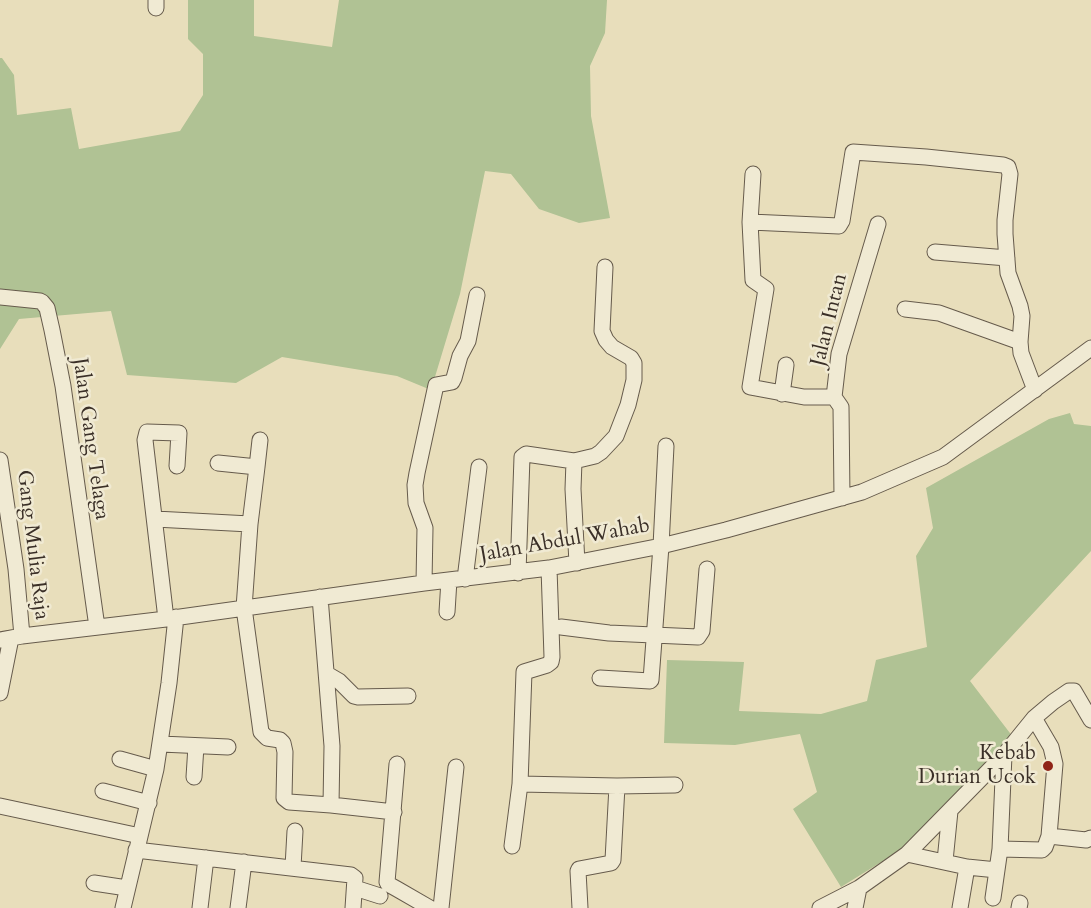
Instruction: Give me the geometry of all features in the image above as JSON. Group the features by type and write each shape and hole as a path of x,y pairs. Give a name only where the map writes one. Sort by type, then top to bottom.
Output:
{"street":[{"path":"750,222 839,226 842,220 853,152 926,157 1008,167 1010,174 1005,220 1008,273 1022,316 1021,353 1035,390"},
{"path":"753,174 750,222 753,280 766,289 750,387 804,397 834,397"},
{"name":"Jalan Intan","path":"842,498 841,407 834,397 840,346 878,224"},
{"path":"935,252 1007,258"},
{"path":"518,573 522,458 526,454 574,461 594,456 616,436 628,405 634,380 634,363 631,358 612,347 602,331 605,267"},
{"path":"424,583 425,528 416,503 417,473 436,385 452,382 454,378 460,356 468,341 477,295"},
{"name":"Jalan Gang Telaga","path":"0,297 40,301 47,308 63,386 97,627"},
{"path":"904,309 939,313 1020,342"},
{"name":"Jalan Abdul Wahab","path":"11,638 549,568 661,546 842,498 884,484 943,457 1091,348"},
{"path":"782,394 786,365"},
{"path":"123,908 161,744 171,618 155,519 145,440 147,432 179,433 177,466"},
{"path":"260,440 243,608 261,732 267,738 283,742 285,752 284,798 289,802 394,812"},
{"path":"600,678 650,681 652,677 666,446"},
{"name":"Gang Mulia Raja","path":"0,460 16,569 11,638 0,693"},
{"path":"574,461 573,489 577,563"},
{"path":"218,463 257,467"},
{"path":"465,579 479,467"},
{"path":"155,519 250,524"},
{"path":"512,846 520,784 524,672 547,665 551,662 552,657 549,568"},
{"path":"561,627 609,633 694,638 700,635 707,569"},
{"path":"447,612 449,580"},
{"path":"320,597 332,746 332,805"},
{"path":"327,674 339,681 354,696 408,696"},
{"path":"820,908 859,888 908,854 1004,755 1034,718 1053,702 1071,690 1077,693 1091,720"},
{"path":"1000,849 1042,850 1046,847 1049,836 1055,764 1051,747 1034,718"},
{"path":"161,744 228,747"},
{"path":"194,777 196,746"},
{"path":"993,898 1000,849 1004,755"},
{"path":"120,759 156,769"},
{"path":"397,764 387,882 430,908"},
{"path":"441,908 456,767"},
{"path":"520,784 675,785"},
{"path":"580,908 578,871 611,863 613,860 617,786"},
{"path":"103,791 149,803"},
{"path":"0,806 138,843 206,858 351,874 355,878 353,908"},
{"path":"945,861 950,811"},
{"path":"292,867 295,831"},
{"path":"1049,836 1086,840 1091,838"},
{"path":"908,854 967,867 997,870"},
{"path":"200,908 206,858"},
{"path":"238,908 244,862"},
{"path":"960,908 967,867"},
{"path":"94,883 127,888"},
{"path":"355,888 380,896"},
{"path":"855,908 859,888"}],"green space":[{"path":"188,0 254,0 254,36 332,47 339,0 607,0 605,33 590,66 591,116 610,218 579,223 539,209 511,174 485,171 460,294 431,390 397,376 282,357 236,383 127,375 111,311 19,319 0,349 0,58 14,75 17,115 71,108 79,149 180,131 203,95 203,54 188,39"},
{"path":"1070,413 1074,424 1091,426 1091,551 970,681 1013,737 907,846 841,887 793,809 817,792 800,734 735,745 664,743 667,660 744,662 739,711 821,714 867,701 876,660 927,647 916,556 933,528 926,488 1049,419"}],"place":[{"name":"Kebab Durian Ucok","path":"1048,766"}]}
